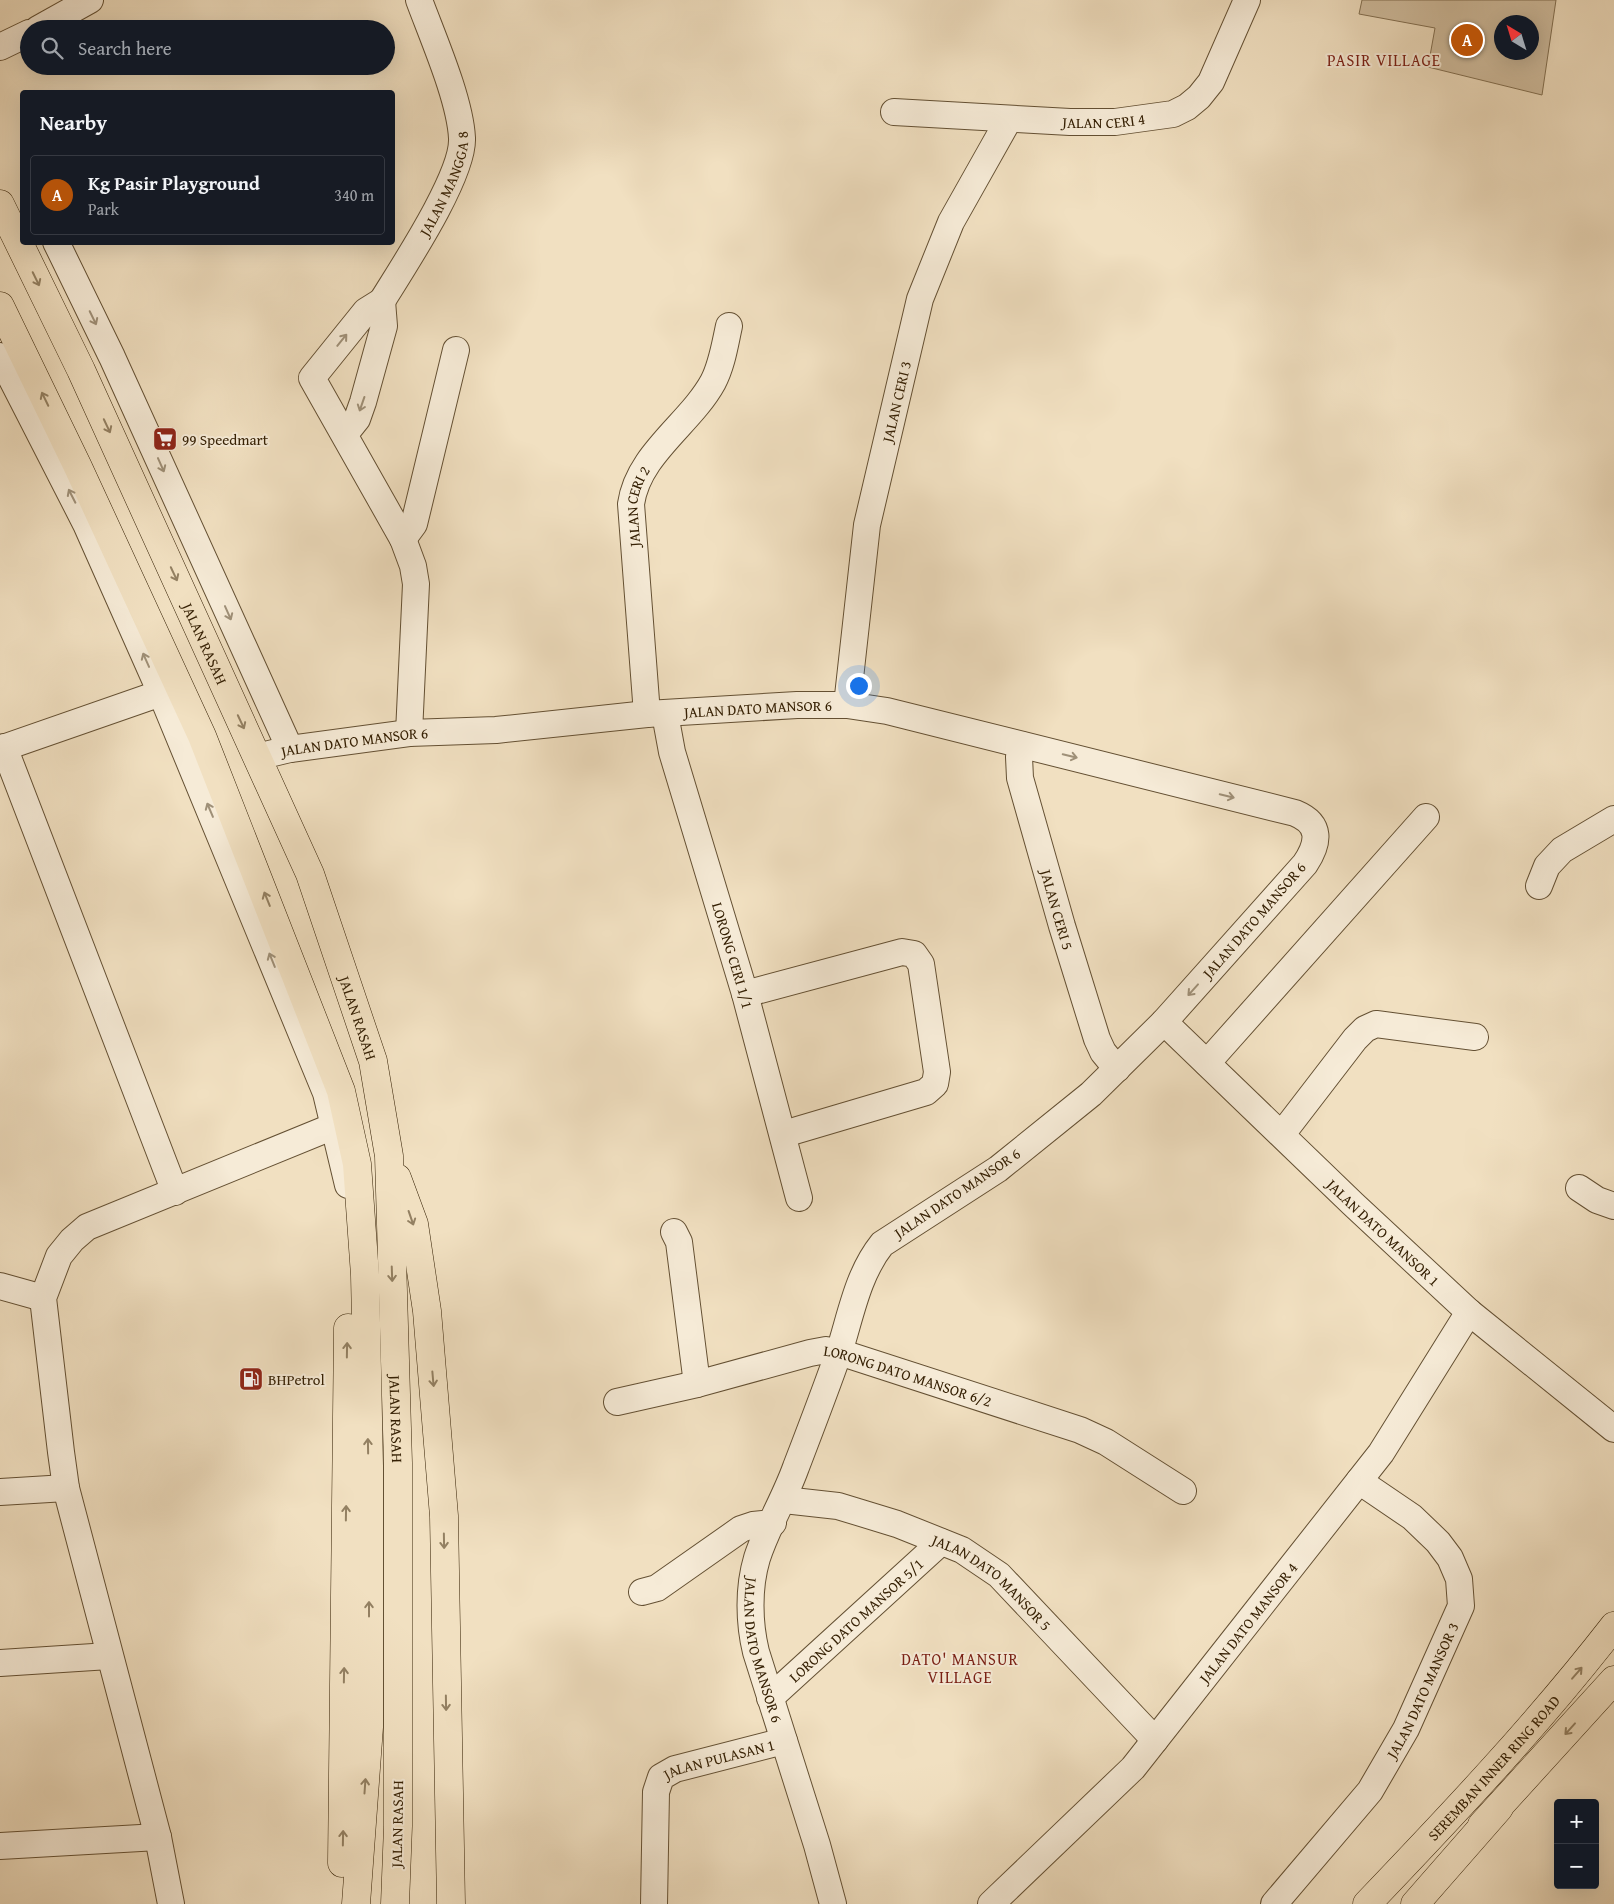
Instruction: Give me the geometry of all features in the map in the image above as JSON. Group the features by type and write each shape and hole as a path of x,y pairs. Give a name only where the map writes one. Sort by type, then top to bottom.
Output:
{"main road":[{"name":"JALAN RASAH","path":"0,204 20,232"},
{"name":"JALAN RASAH","path":"30,246 81,370 310,874 370,1052 389,1156 398,1464 398,1826 395,1904"},
{"name":"JALAN RASAH","path":"0,306 78,467 202,736 341,1092 358,1164 365,1274 369,1466 369,1727 356,1904"},
{"path":"341,1092 349,1188 342,1904"},
{"path":"389,1156 415,1233 427,1311 444,1516 451,1904"},
{"name":"SEREMBAN INNER RING ROAD","path":"1367,1904 1476,1790 1580,1670 1614,1626"},
{"name":"SEREMBAN INNER RING ROAD","path":"1407,1904 1499,1808 1614,1680"},
{"path":"1348,1904 1476,1790"},
{"path":"1415,1904 1499,1808"},
{"path":"398,1826 406,1904"}],"street":[{"path":"54,20 90,0"},
{"name":"JALAN MANGGA 8","path":"345,434 312,378 366,312 382,302 452,179 461,156 462,133 455,103 419,0"},
{"name":"JALAN CERI 4","path":"894,112 1070,122 1115,122 1173,114 1199,97 1211,82 1247,0"},
{"path":"0,47 20,37"},
{"name":"JALAN CERI 3","path":"847,705 868,525 920,299 951,222 1009,119"},
{"path":"57,245 112,357 290,749"},
{"path":"382,302 384,326 363,402 357,419 345,434 403,539 413,566 416,584 409,733"},
{"name":"JALAN CERI 2","path":"656,714 631,504 633,488 656,452 694,409 714,381 729,326"},
{"path":"403,539 414,524 456,350"},
{"path":"0,356 86,524 161,693 326,1092 349,1188"},
{"path":"81,370 112,357"},
{"path":"161,693 2,748 175,1192"},
{"name":"JALAN DATO MANSOR 6","path":"258,757 290,749 409,733 496,730 656,714 797,705 847,705 887,711 1296,813 1306,818 1314,827 1316,842 1305,864 1164,1022 1056,1123 998,1169 882,1244 864,1273 839,1352 779,1512 757,1558 751,1589 752,1636 833,1904"},
{"name":"LORONG CERI 1/1","path":"656,714 672,752 745,994 784,1134 799,1198"},
{"name":"JALAN CERI 5","path":"1022,745 1018,766 1020,778 1062,926 1097,1039 1103,1052 1117,1068"},
{"path":"1208,1063 1426,817"},
{"path":"1539,886 1547,866 1562,850 1614,819"},
{"path":"745,994 902,952 914,954 921,964 937,1072 935,1084 926,1092 784,1134"},
{"name":"JALAN DATO MANSOR 1","path":"1164,1022 1353,1204 1469,1312 1614,1429"},
{"path":"1282,1134 1355,1039 1365,1029 1376,1024 1475,1037"},
{"path":"171,1904 158,1837 66,1488 43,1298 59,1256 72,1240 87,1227 334,1126"},
{"path":"1579,1188 1597,1200 1614,1206"},
{"path":"674,1232 679,1242 697,1384"},
{"path":"0,1286 43,1298"},
{"name":"JALAN DATO MANSOR 4","path":"991,1904 1133,1768 1381,1453 1469,1312"},
{"name":"LORONG DATO MANSOR 6/2","path":"617,1402 697,1384 810,1353 826,1350 839,1352 1055,1420 1080,1430 1106,1442 1183,1491"},
{"name":"JALAN DATO MANSOR 3","path":"1274,1904 1370,1791 1406,1729 1462,1606 1459,1579 1450,1558 1438,1542 1412,1517 1359,1482"},
{"path":"0,1492 66,1488"},
{"name":"JALAN DATO MANSOR 5","path":"642,1592 657,1588 741,1529 779,1512 838,1506 897,1524 962,1550 998,1575 1155,1740"},
{"name":"LORONG DATO MANSOR 5/1","path":"770,1698 941,1542"},
{"path":"0,1663 109,1656"},
{"name":"JALAN PULASAN 1","path":"654,1904 656,1792 661,1777 675,1769 784,1741"},
{"path":"0,1846 158,1837"}],"shaded area":[{"path":"1362,0 1556,0 1542,95 1428,67 1435,28 1359,14"}],"place":[{"name":"Kg Pasir Playground","path":"1467,40"},
{"name":"99 Speedmart","path":"165,439"},
{"name":"BHPetrol","path":"251,1379"}],"district":[{"name":"PASIR VILLAGE","path":"1384,60"},
{"name":"DATO' MANSUR VILLAGE","path":"960,1668"}]}
